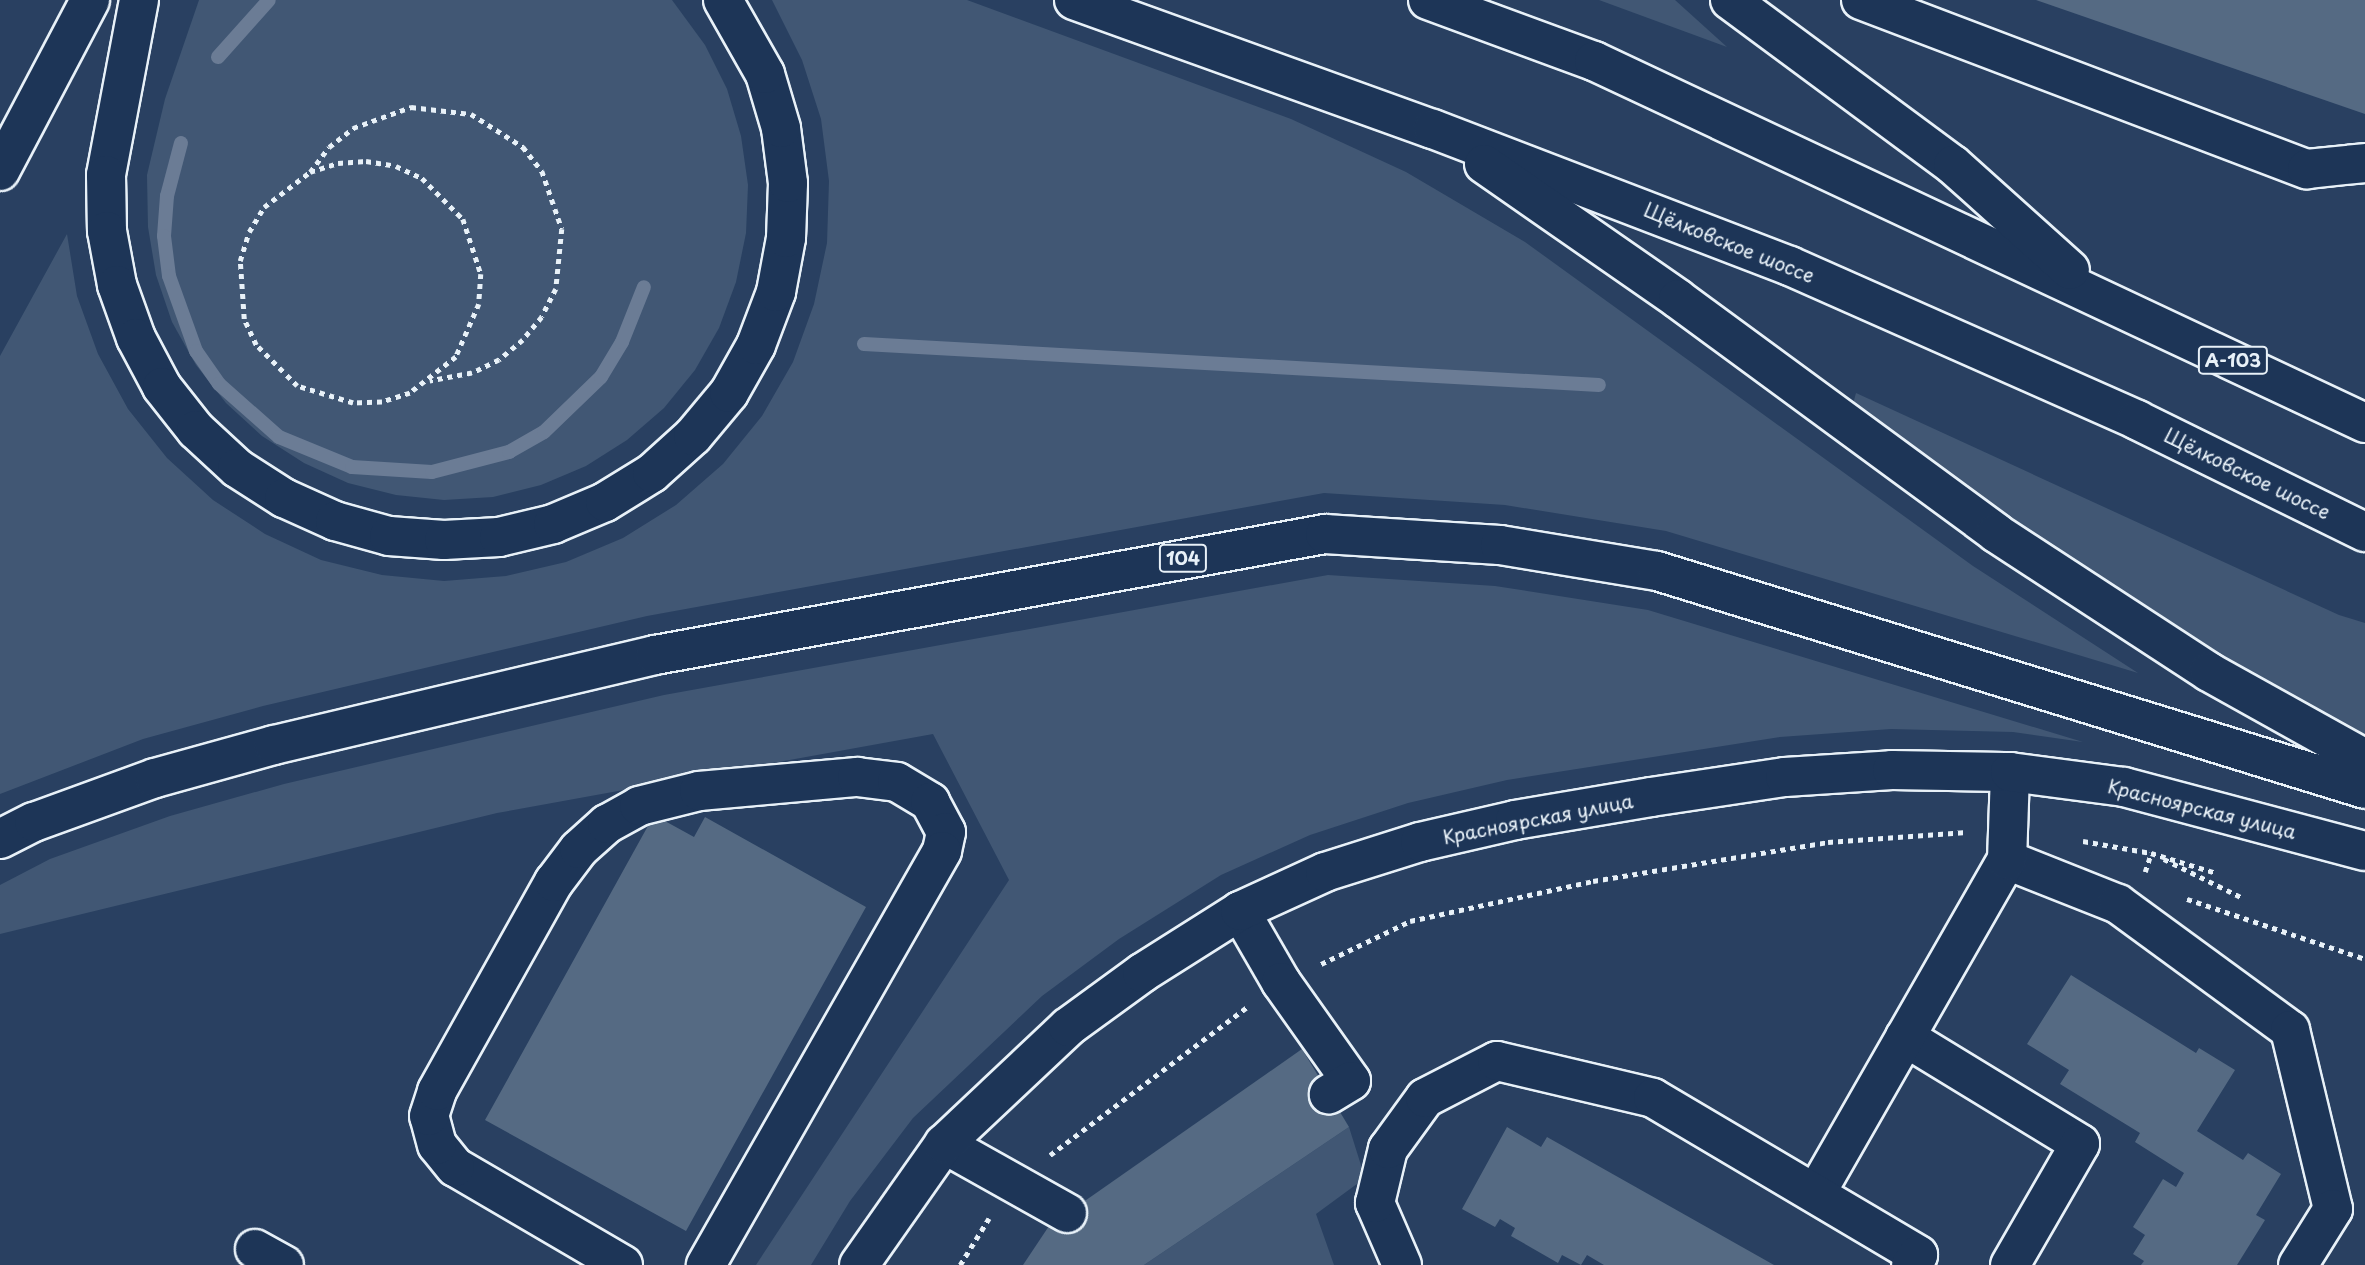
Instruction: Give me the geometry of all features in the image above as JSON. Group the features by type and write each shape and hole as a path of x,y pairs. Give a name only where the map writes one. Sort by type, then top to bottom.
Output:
{"main road":[{"path":"0,171 90,0"},
{"path":"139,0 106,175 107,231 117,285 136,338 162,387 197,430 237,468 284,498 362,528 444,540 499,537 553,524 605,502 652,473 694,436 729,393 756,345 776,292 786,238 788,183 781,128 765,74 723,0"},
{"name":"Щёлковское шоссе","path":"1074,0 1433,129 1790,266 2137,420 2365,533"},
{"path":"1427,0 1594,61 2100,297"},
{"path":"1730,0 1953,165 2100,297"},
{"path":"1861,0 2307,169 2365,163"},
{"path":"1433,129 1678,299 1996,533 2209,672 2365,759"},
{"name":"А-103","path":"2100,297 2365,423"},
{"name":"104","path":"0,839 34,822 155,778 274,745 656,655 1325,534 1500,545 1657,571 2365,789"},
{"name":"Красноярская улица","path":"859,1265 944,1144 1068,1027 1142,973 1240,911 1325,872 1420,842 1515,820 1785,777 1892,770 2010,772 2124,788 2365,851"},
{"path":"1816,1192 1905,1037 2007,844 2010,772"},
{"path":"623,1265 455,1167 437,1145 429,1116 437,1091 554,882 579,849 607,824 639,806 699,791 857,777 897,782 930,802 946,832 942,851 706,1265"},
{"path":"2007,844 2118,904 2290,1030 2333,1209 2298,1265"},
{"path":"1240,911 1281,982 1350,1081 1329,1094"},
{"path":"1905,1037 2080,1144 2010,1265"},
{"path":"1402,1265 1376,1203 1388,1149 1425,1098 1497,1061 1653,1098 1816,1192 1917,1255 1911,1265"},
{"path":"944,1144 1067,1213"}],"path":[{"path":"411,107 471,114 523,147 542,171 555,199 562,239 556,289 542,317 523,341 499,360 471,373 429,381 382,402 353,404 324,398 297,386 256,345 244,318 239,290 246,242 264,207 310,172 329,147 353,128 411,107"},
{"path":"310,172 338,163 396,166 438,190 463,219 479,265 480,304 456,357 429,381"},
{"path":"960,1265 1012,1183 1281,982 1410,921 1593,881 1828,842 2007,844"},
{"path":"2151,853 2217,873"},
{"path":"2141,884 2151,853"},
{"path":"2151,853 2243,898"},
{"path":"2180,897 2365,959"}],"shaded area":[{"path":"199,0 672,0 705,45 727,89 741,136 748,185 746,233 736,282 719,328 695,370 664,408 627,440 586,466 541,485 493,497 444,500 396,495 348,483 304,463 262,436 226,403 196,365 172,322 156,275 148,227 147,175 165,99"},
{"path":"772,0 967,0 1291,119 1406,172 1525,242 1973,566 2138,673 1666,531 1505,505 1324,493 647,616 263,706 143,739 0,794 0,356 67,234 77,296 98,354 128,409 167,458 213,500 265,534 321,560 382,575 444,581 506,576 566,562 623,538 676,505 723,464 762,416 793,362 814,304 827,243 829,181 821,119 802,60"},
{"path":"1599,0 1675,0 1727,47"},
{"path":"1856,393 2339,615 2365,623 2365,740 2196,646 2026,531 1853,404"},
{"path":"1328,575 1495,586 1648,610 2083,742 2013,732 1891,729 1780,737 1507,780 1408,803 1310,835 1221,875 1119,939 1042,996 913,1118 850,1201 811,1265 756,1265 1009,880 933,734 497,813 0,934 0,885 50,859 170,816 284,784 664,695"},
{"path":"1349,1127 1365,1178 1316,1214 1334,1265 1144,1265"}],"building":[{"path":"2036,0 2365,0 2365,114"},
{"path":"654,815 694,837 705,817 866,907 686,1231 485,1120"},
{"path":"2071,975 2196,1053 2199,1048 2235,1070 2197,1131 2243,1160 2248,1153 2281,1174 2256,1215 2265,1220 2237,1265 2141,1265 2144,1261 2133,1254 2145,1235 2133,1227 2163,1179 2176,1187 2184,1173 2135,1142 2140,1133 2060,1084 2069,1070 2027,1044"},
{"path":"1302,1049 1349,1127 1144,1265 1023,1265 1049,1226"},
{"path":"1507,1127 1541,1147 1547,1137 1774,1265 1604,1265 1587,1255 1581,1265 1562,1255 1558,1263 1511,1236 1515,1228 1500,1219 1495,1227 1462,1209"}],"waterway":[{"path":"218,57 269,0"},
{"path":"181,143 167,196 164,236 169,276 196,351 219,384 279,437 352,467 432,472 509,452 544,432 601,377 622,342 644,287"},
{"path":"864,344 1599,385"}]}
